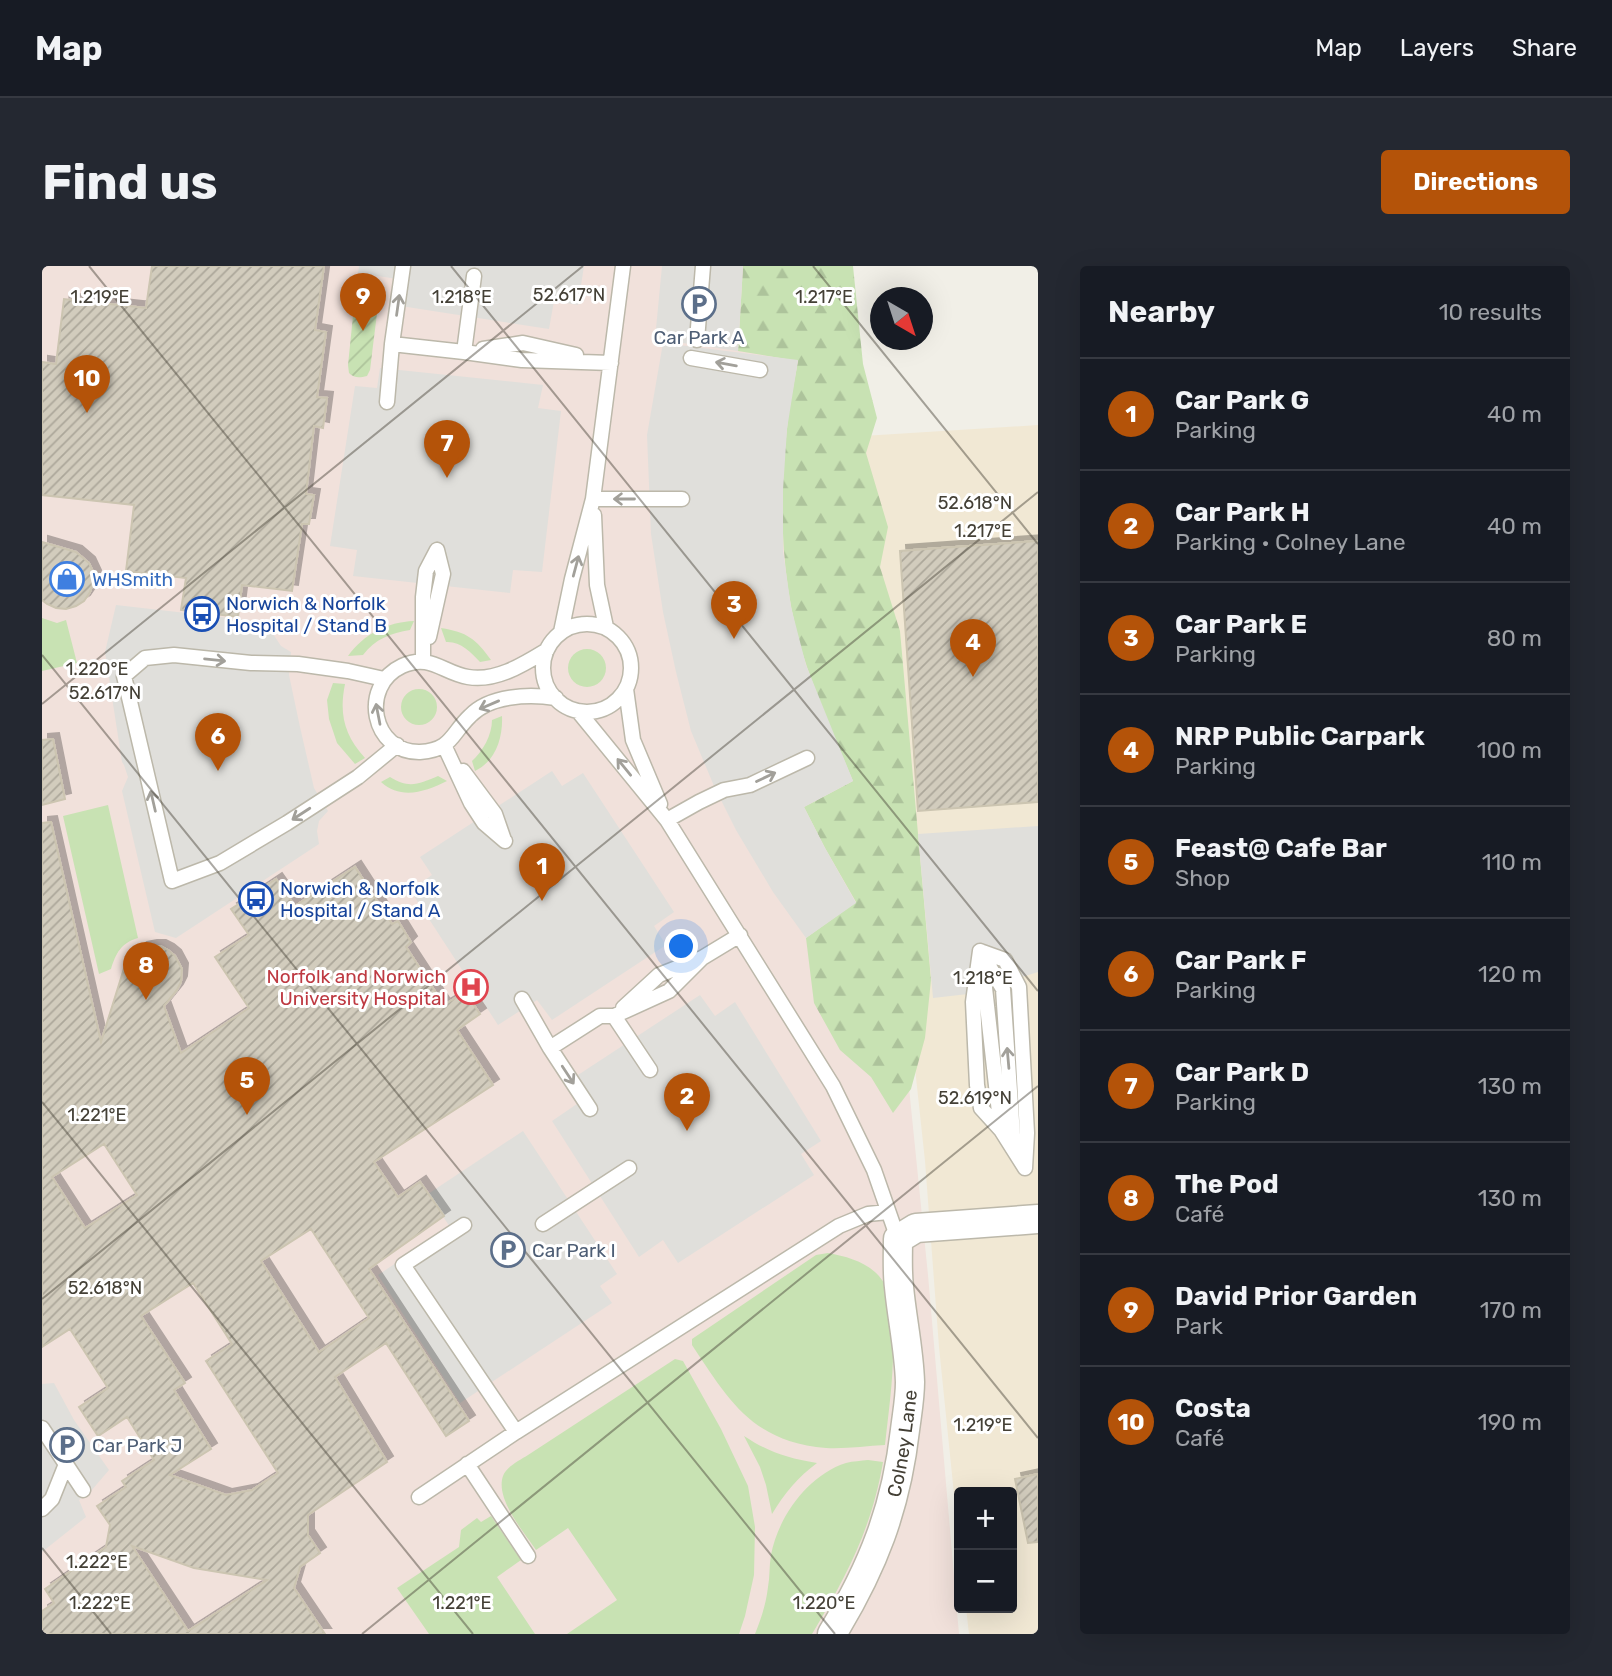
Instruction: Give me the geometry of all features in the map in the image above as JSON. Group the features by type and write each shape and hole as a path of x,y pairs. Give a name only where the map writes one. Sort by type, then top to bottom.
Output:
{"street":[{"path":"898,1239 916,1228 1038,1219"},
{"name":"Colney Lane","path":"832,1634 860,1586 881,1538 902,1457 910,1387 909,1356 898,1285 898,1239"}],"lane":[{"path":"387,402 403,266"},
{"path":"561,632 593,499 623,266"},
{"path":"697,340 703,266"},
{"path":"464,352 474,276"},
{"path":"393,344 522,360 611,363"},
{"path":"691,358 760,370"},
{"path":"593,499 682,499"},
{"path":"593,499 597,585 606,627"},
{"path":"423,661 443,574 437,550"},
{"path":"594,624 606,627 620,638 629,654 631,672 626,689 610,705 600,710 578,711 566,706 549,690 543,670 547,650 561,632 571,626 594,624"},
{"path":"547,650 523,665 484,678 467,677 423,661 408,663 384,679 375,701 375,712 385,735 397,745 417,752 431,751 453,738 479,709 520,696 556,698"},
{"path":"384,679 298,664 251,663 174,655 145,657 124,676 172,881 220,863 287,823 358,777 397,745"},
{"path":"626,689 633,740 667,820"},
{"path":"578,711 667,820 833,1086 874,1170 898,1239"},
{"path":"444,745 471,803 484,823 505,841"},
{"path":"667,820 724,790 750,785 807,758"},
{"path":"550,1048 600,1016 614,1016 669,991 702,958 740,935"},
{"path":"980,951 1005,960 1019,987 1027,1133 1025,1168 1001,1130 981,1108 972,1002 980,951"},
{"path":"980,951 1003,989 1014,1151"},
{"path":"522,999 590,1109"},
{"path":"614,1016 650,1070"},
{"path":"543,1224 629,1168"},
{"path":"419,1497 839,1226 868,1214 888,1212"},
{"path":"464,1225 403,1265 516,1432"},
{"path":"42,1428 83,1490"},
{"path":"42,1510 52,1499 66,1464"},
{"path":"467,1464 528,1556"}],"shaded area":[{"name":"Norfolk and Norwich University Hospital","path":"42,266 807,266 893,930 928,1275 954,1576 954,1613 957,1613 959,1634 42,1634"},
{"path":"359,266 584,266 578,305 554,301 549,329 401,306 404,280 358,273"},
{"name":"Car Park A","path":"662,266 743,266 738,351 655,339"},
{"path":"663,343 798,360 787,429 783,551 791,607 806,665 853,781 804,807 856,903 806,938 773,892 736,830 714,786 691,731 676,672 651,534 647,435"},
{"path":"380,368 543,385 538,408 561,411 542,572 513,570 510,593 353,576 357,550 330,546 355,386 377,388"},
{"path":"1038,425 1038,1634 969,1634 967,1613 1017,1613 1017,1487 954,1487 954,1494 939,1347 925,1161 847,437"},
{"path":"116,605 273,623 273,634 281,646 291,652 289,675 314,788 328,811 319,821 319,844 176,938 155,932 122,791 128,777 122,762 105,652"},
{"path":"552,771 562,786 583,773 674,912 654,926 666,945 552,1020 537,1000 498,1025 410,890 432,875 420,857"},
{"path":"1038,826 1038,972 968,994 933,998 918,834"},
{"path":"700,995 715,1016 735,1002 821,1141 801,1154 814,1175 678,1263 663,1240 639,1257 552,1121 590,1095 578,1075"},
{"name":"Car Park I","path":"523,1131 617,1274 600,1286 612,1303 460,1403 378,1275 450,1227 428,1194"},
{"name":"Car Park J","path":"54,1383 74,1420 109,1470 91,1491 79,1500 86,1517 42,1552 42,1384"}],"green space":[{"path":"743,266 853,266 863,364 877,418 866,453 888,527 880,567 900,631 931,980 925,1038 911,1089 893,1113 871,1077 840,1050 814,1003 806,938 856,902 804,807 853,781 807,667 798,638 787,580 783,519 784,459 798,361 738,351"},
{"path":"365,284 378,289 379,297 370,370 367,376 357,377 349,373 348,365 355,296 358,288"},
{"path":"42,618 57,623 66,620 77,663 42,671"},
{"path":"414,621 410,630 384,638 363,655 348,656 361,641 377,631"},
{"path":"441,628 470,638 491,660 480,662 461,645 446,642"},
{"path":"587,649 601,654 606,668 601,682 587,687 573,682 568,668 573,654"},
{"path":"333,683 345,684 345,724 352,741 365,758 355,764 337,743 329,719 327,700"},
{"path":"419,689 431,695 437,707 431,719 419,725 407,719 401,707 407,695"},
{"path":"502,716 497,748 488,761 475,771 472,761 486,742 492,720"},
{"path":"438,776 447,781 413,792 397,791 381,782 390,777 403,783 414,784"},
{"path":"108,805 138,938 120,949 111,969 99,974 63,816"},
{"path":"828,1253 867,1266 879,1276 886,1288 892,1321 893,1357 885,1445 826,1448 801,1444 761,1428 731,1401 692,1345 692,1339 816,1255"},
{"path":"675,1359 683,1361 721,1429 748,1486 755,1527 754,1575 739,1634 567,1634 617,1600 568,1528 536,1550 507,1505 503,1495 503,1476 514,1464"},
{"path":"744,1436 779,1454 817,1463 792,1486 772,1514 760,1467"},
{"path":"868,1460 883,1462 872,1508 848,1569 812,1634 755,1634 766,1599 770,1559 780,1526 788,1512 807,1487 819,1477 846,1463"},
{"path":"491,1516 521,1560 497,1577 535,1634 429,1634 397,1588 459,1547 461,1530 477,1518 481,1522"}],"building":[{"path":"152,266 324,266 315,330 326,332 317,397 327,398 323,428 314,426 306,494 314,495 309,524 302,524 292,591 242,585 238,617 181,610 186,578 126,571 134,505 42,495 42,362 56,364 64,299 146,308"},
{"path":"1038,541 1038,802 918,811 900,551"},
{"name":"WHSmith","path":"42,542 76,552 89,563 95,576 90,592 84,601 76,606 56,608 42,600"},
{"path":"53,739 65,799 42,805 42,740"},
{"path":"51,822 101,1042 126,962 141,948 160,946 168,950 182,969 181,982 164,1006 181,1053 249,1008 215,957 249,935 231,909 276,879 295,906 355,867 392,924 398,921 411,942 406,947 444,1005 465,992 480,1014 457,1030 493,1085 374,1162 398,1197 420,1182 444,1216 369,1269 469,1421 446,1436 386,1343 335,1377 387,1462 308,1515 308,1535 320,1553 300,1567 294,1588 325,1634 42,1634 42,1611 54,1603 45,1589 106,1547 110,1525 97,1506 126,1487 122,1481 154,1460 127,1417 98,1436 79,1407 108,1388 70,1329 42,1347 42,823","holes":["104,1144 137,1195 85,1228 52,1177","311,1229 369,1318 319,1352 261,1261","193,1283 232,1344 206,1361 278,1473 252,1490 226,1495 170,1475 211,1449 174,1390 185,1383 141,1316","132,1546 194,1568 267,1580 188,1631"]},
{"path":"1038,1474 1038,1542 1028,1543 1015,1479"}],"place":[{"name":"Car Park A","path":"699,304"},
{"name":"David Prior Garden","path":"363,331"},
{"name":"Costa","path":"87,413"},
{"name":"Car Park D","path":"447,478"},
{"name":"WHSmith","path":"67,579"},
{"name":"Norwich & Norfolk Hospital / Stand B","path":"202,614"},
{"name":"Car Park E","path":"734,639"},
{"name":"NRP Public Carpark","path":"973,677"},
{"name":"Car Park F","path":"218,771"},
{"name":"Norwich & Norfolk Hospital / Stand A","path":"256,899"},
{"name":"Car Park G","path":"542,901"},
{"name":"Norfolk and Norwich University Hospital","path":"471,987"},
{"name":"The Pod","path":"146,1000"},
{"name":"Feast@ Cafe Bar","path":"247,1115"},
{"name":"Car Park H","path":"687,1131"},
{"name":"Car Park I","path":"508,1250"},
{"name":"Car Park J","path":"67,1445"}]}
